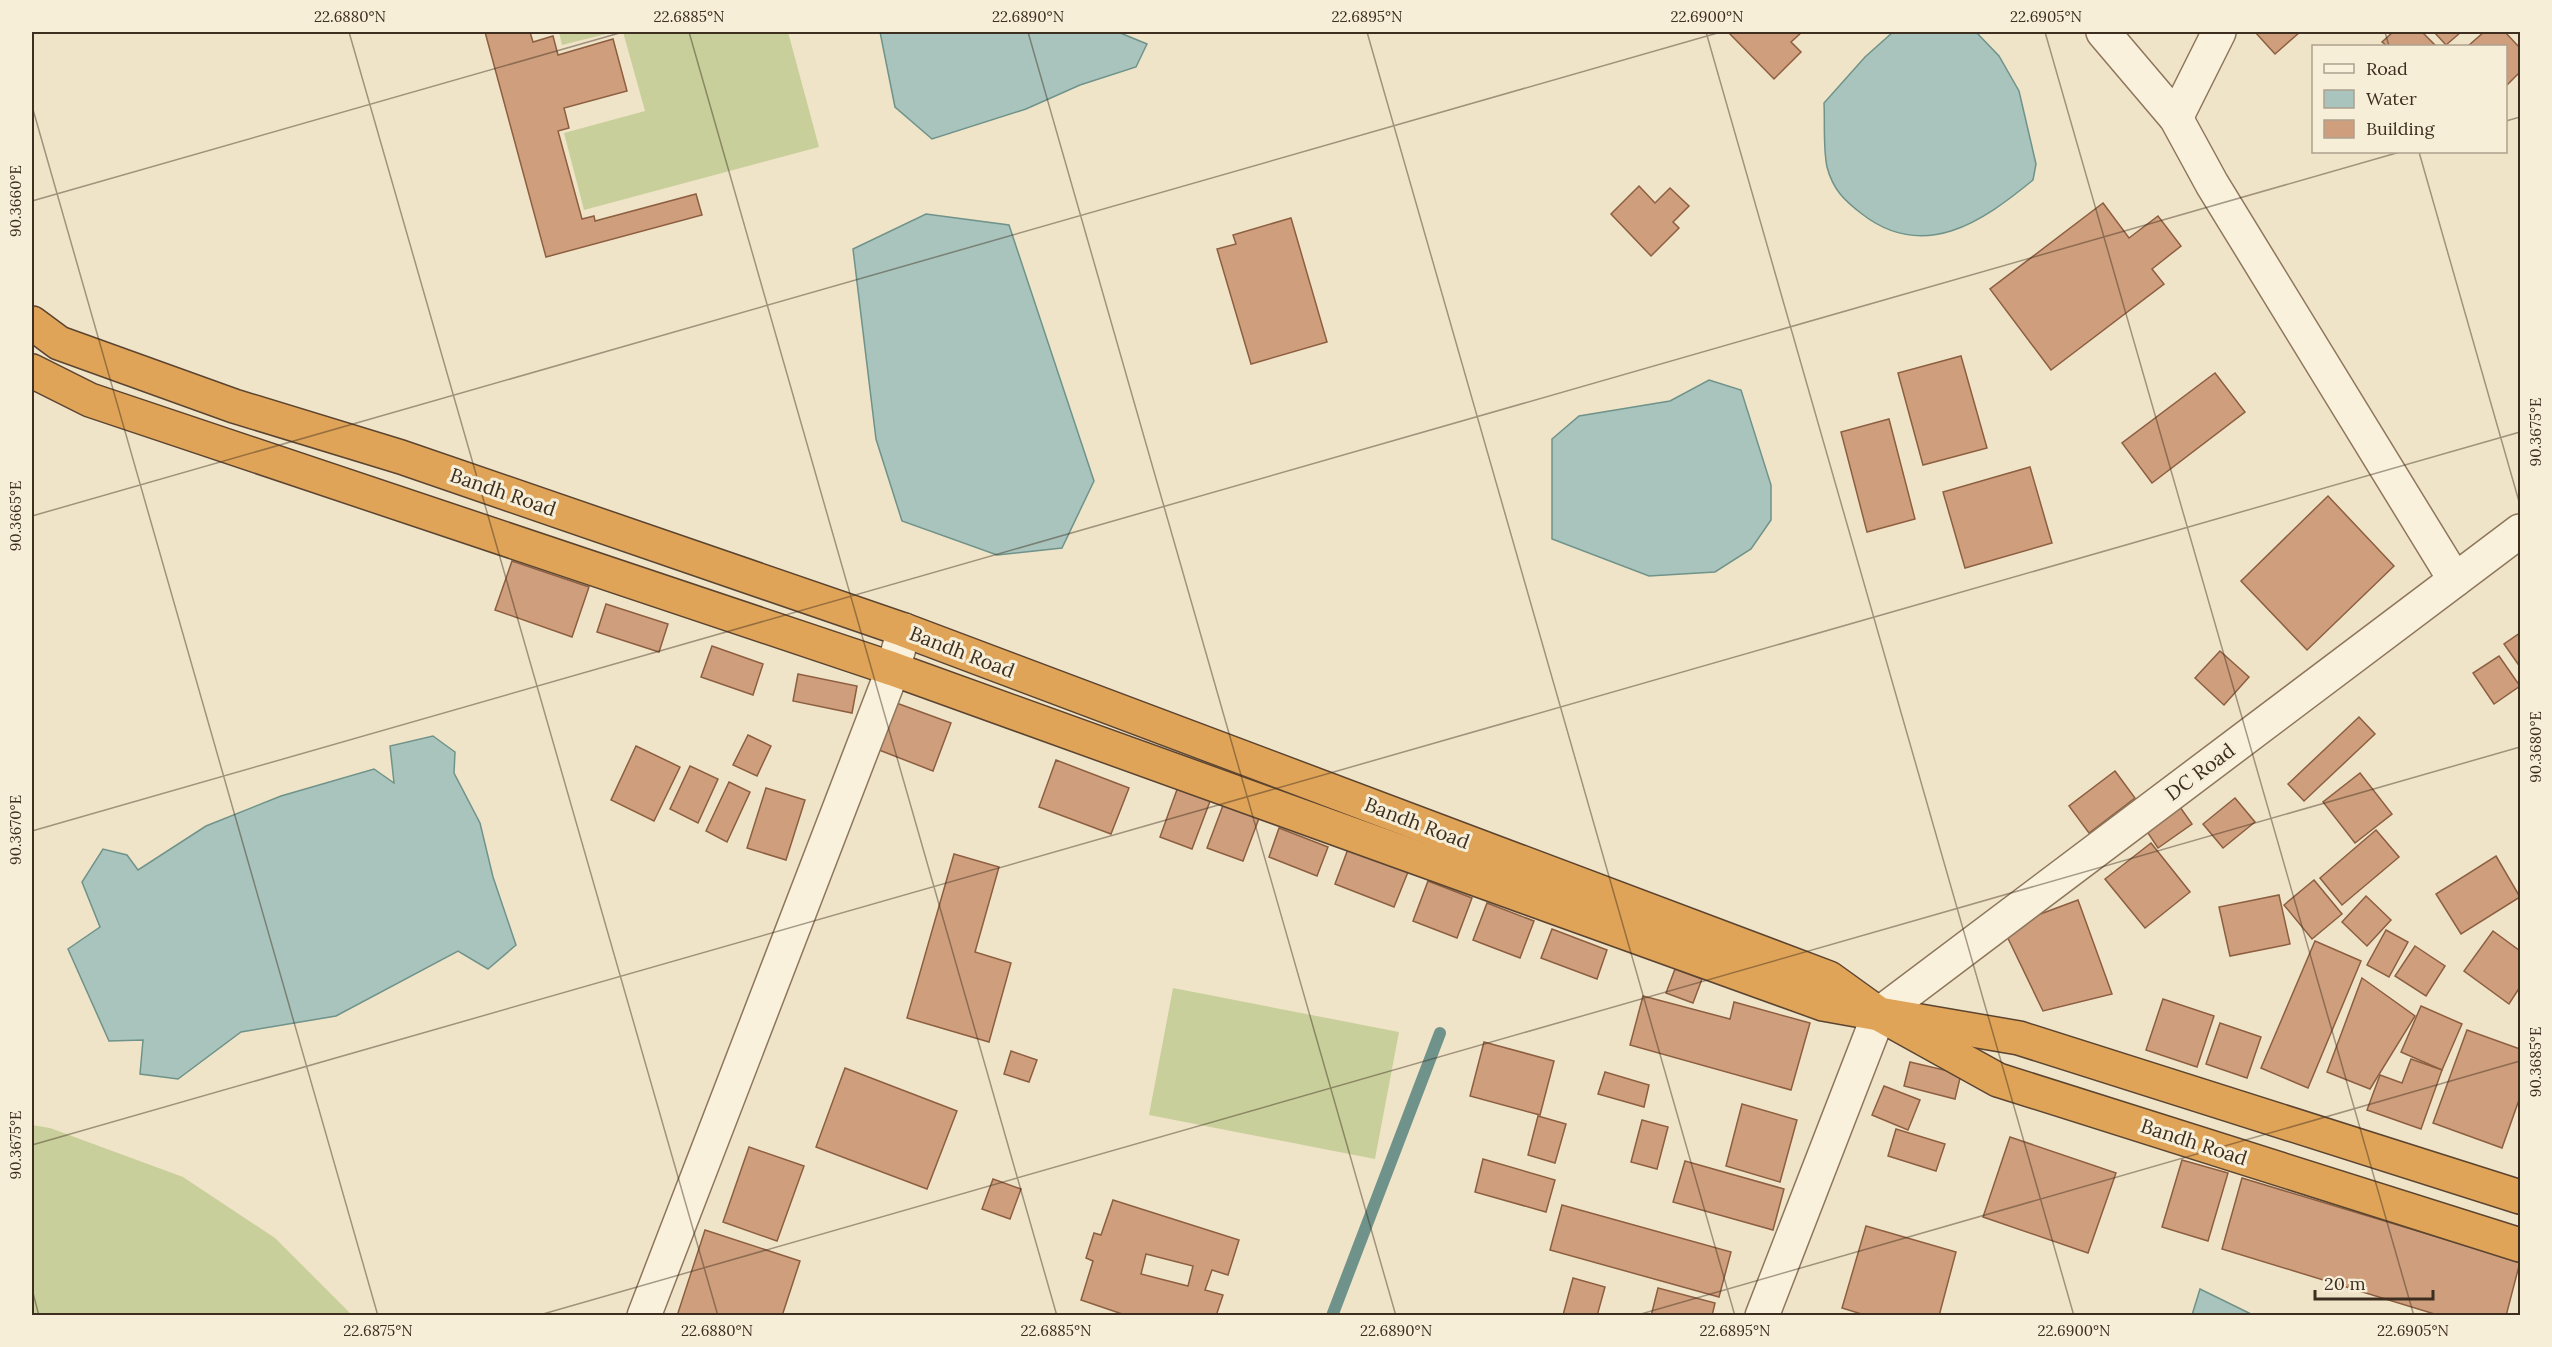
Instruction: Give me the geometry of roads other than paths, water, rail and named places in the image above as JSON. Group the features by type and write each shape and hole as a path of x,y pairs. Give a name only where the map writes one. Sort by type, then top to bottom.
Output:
{"highway":[{"name":"Bandh Road","path":"32,323 59,343 234,406 401,456 904,630 1829,978 1879,1014 1998,1080 2520,1245"},
{"name":"Bandh Road","path":"32,370 90,400 893,669 1812,1000 2019,1038 2520,1197"}],"street":[{"path":"2103,32 2176,118 2218,194 2455,580"},
{"path":"2176,118 2219,32"},
{"name":"DC Road","path":"1879,1014 2520,531"},
{"path":"644,1316 893,669 904,630"},
{"path":"1762,1316 1879,1014"}],"water":[{"path":"880,32 1118,32 1147,44 1136,67 1080,85 1026,109 932,139 895,107"},
{"path":"1893,32 1976,32 1999,56 2019,91 2036,164 2033,180 1993,210 1952,231 1930,235 1908,235 1885,228 1862,214 1845,199 1836,189 1827,167 1824,103 1865,57"},
{"path":"926,214 1009,225 1094,481 1062,548 997,555 902,521 876,439 853,249"},
{"path":"1709,380 1741,390 1771,485 1771,520 1751,549 1715,572 1649,576 1552,539 1552,439 1579,416 1670,401"},
{"path":"433,736 455,752 454,773 480,823 493,877 516,945 488,969 458,951 336,1016 241,1032 178,1079 140,1074 143,1040 109,1041 68,949 100,927 82,882 103,849 127,855 138,870 206,826 281,796 374,769 394,783 390,746"},
{"path":"2200,1289 2253,1315 2192,1315"}],"waterway":[{"path":"1332,1316 1440,1033"}]}
